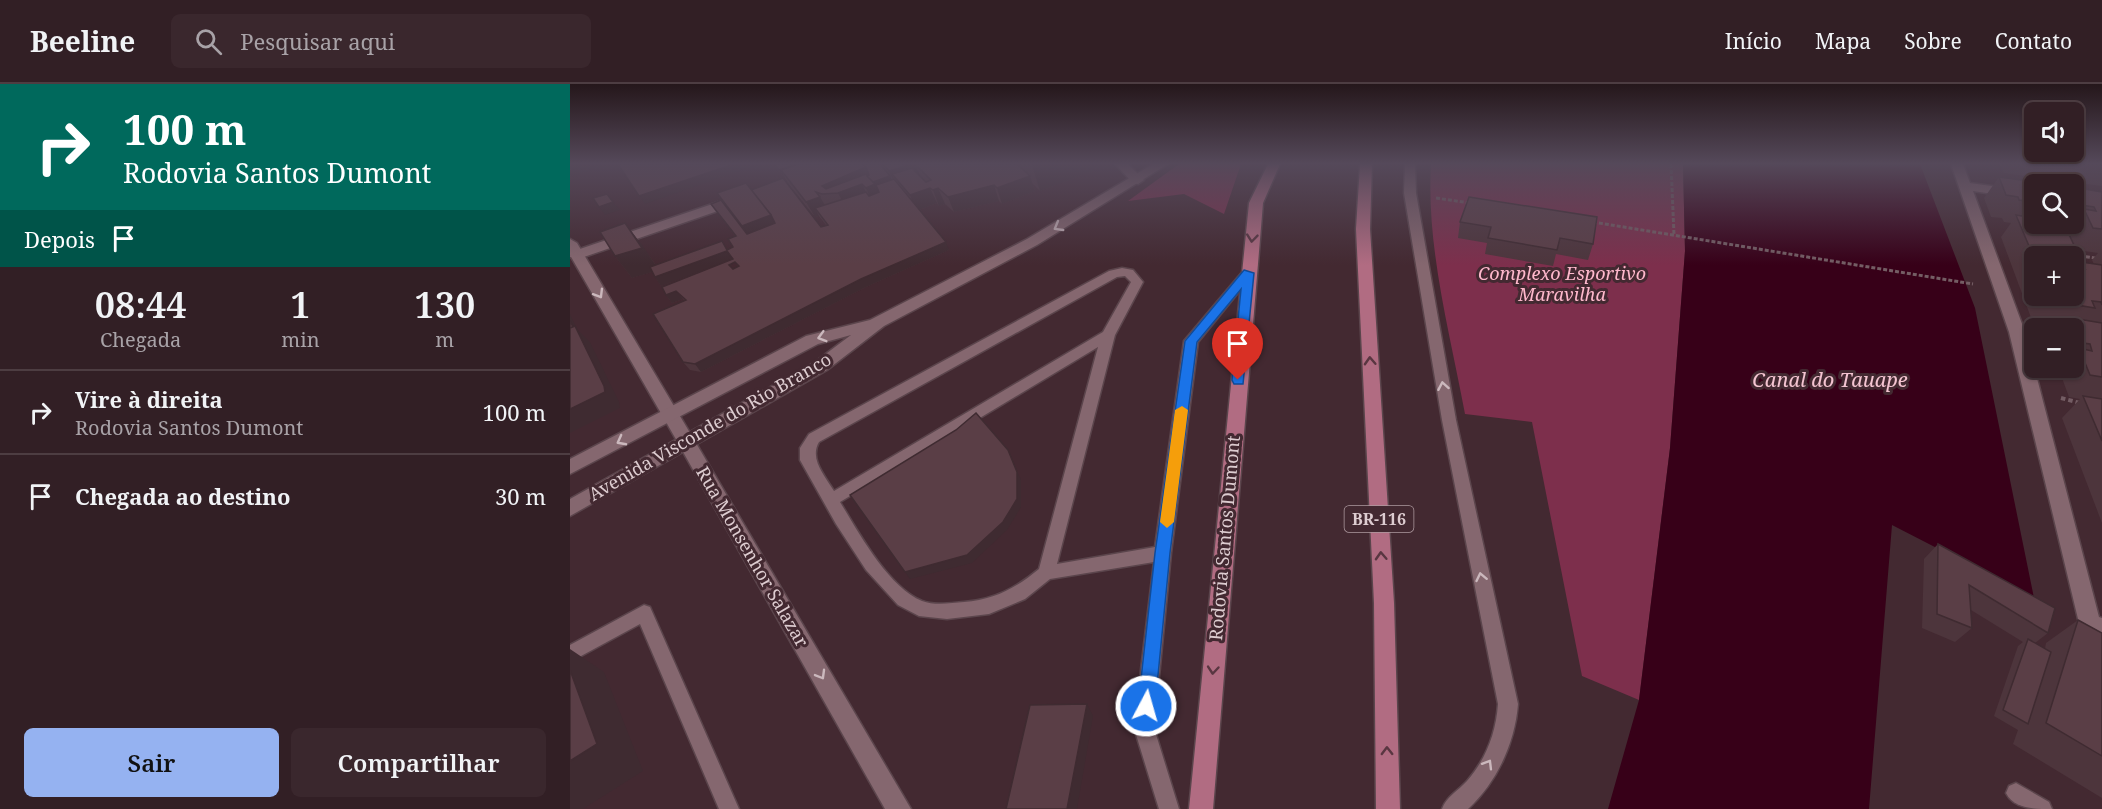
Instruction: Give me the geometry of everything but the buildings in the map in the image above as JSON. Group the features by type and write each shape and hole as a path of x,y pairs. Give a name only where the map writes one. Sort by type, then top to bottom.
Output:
{"highway":[{"name":"Rodovia Santos Dumont","path":"1201,809 1248,273 1258,198"},
{"name":"BR-116","path":"1364,198 1363,229 1384,603 1388,809"}],"street":[{"path":"573,249 739,198"},
{"name":"Avenida Visconde do Rio Branco","path":"570,508 821,366 878,322 1032,242 1108,198"},
{"path":"1972,198 2024,330"},
{"name":"Rua Monsenhor Salazar","path":"573,249 672,414 899,809"},
{"name":"Avenida Visconde do Rio Branco","path":"570,467 812,340 878,322"},
{"path":"2030,378 2031,391 2096,626"}],"lane":[{"path":"1411,198 1449,420 1508,704 1508,720 1500,744 1464,800 1452,809"},
{"path":"1046,573 1108,335 1137,282 1129,273 1113,274 813,438 808,448 808,460 831,500 885,580 898,596 918,608 935,612 986,608 1021,595 1046,573 1163,553"},
{"path":"1169,809 1144,728 1163,553 1191,341 1248,273"},
{"path":"831,500 1108,335"},
{"path":"570,654 644,613 729,809"},
{"path":"2016,793 2042,809"}],"path":[{"path":"1434,198 1475,204"},
{"path":"1672,198 1674,235"},
{"path":"1592,222 1977,284"},
{"path":"2084,257 2102,260"},
{"path":"2031,391 2082,404"}],"green space":[{"path":"1132,198 1153,198 1128,201"},
{"path":"1192,198 1229,198 1224,214"},
{"name":"Complexo Esportivo Maravilha","path":"1430,198 1684,198 1685,251 1670,448 1639,700 1582,676 1532,422 1465,414 1440,290"}],"water":[{"name":"Canal do Tauape","path":"1684,198 1933,198 1975,308 2034,598 1892,525 1869,809 1608,809 1639,700 1670,448 1685,251"}],"slow traffic":[{"path":"1167,522 1182,410"}],"route":[{"path":"1146,706 1163,553 1191,341 1248,273 1238,380"}]}
